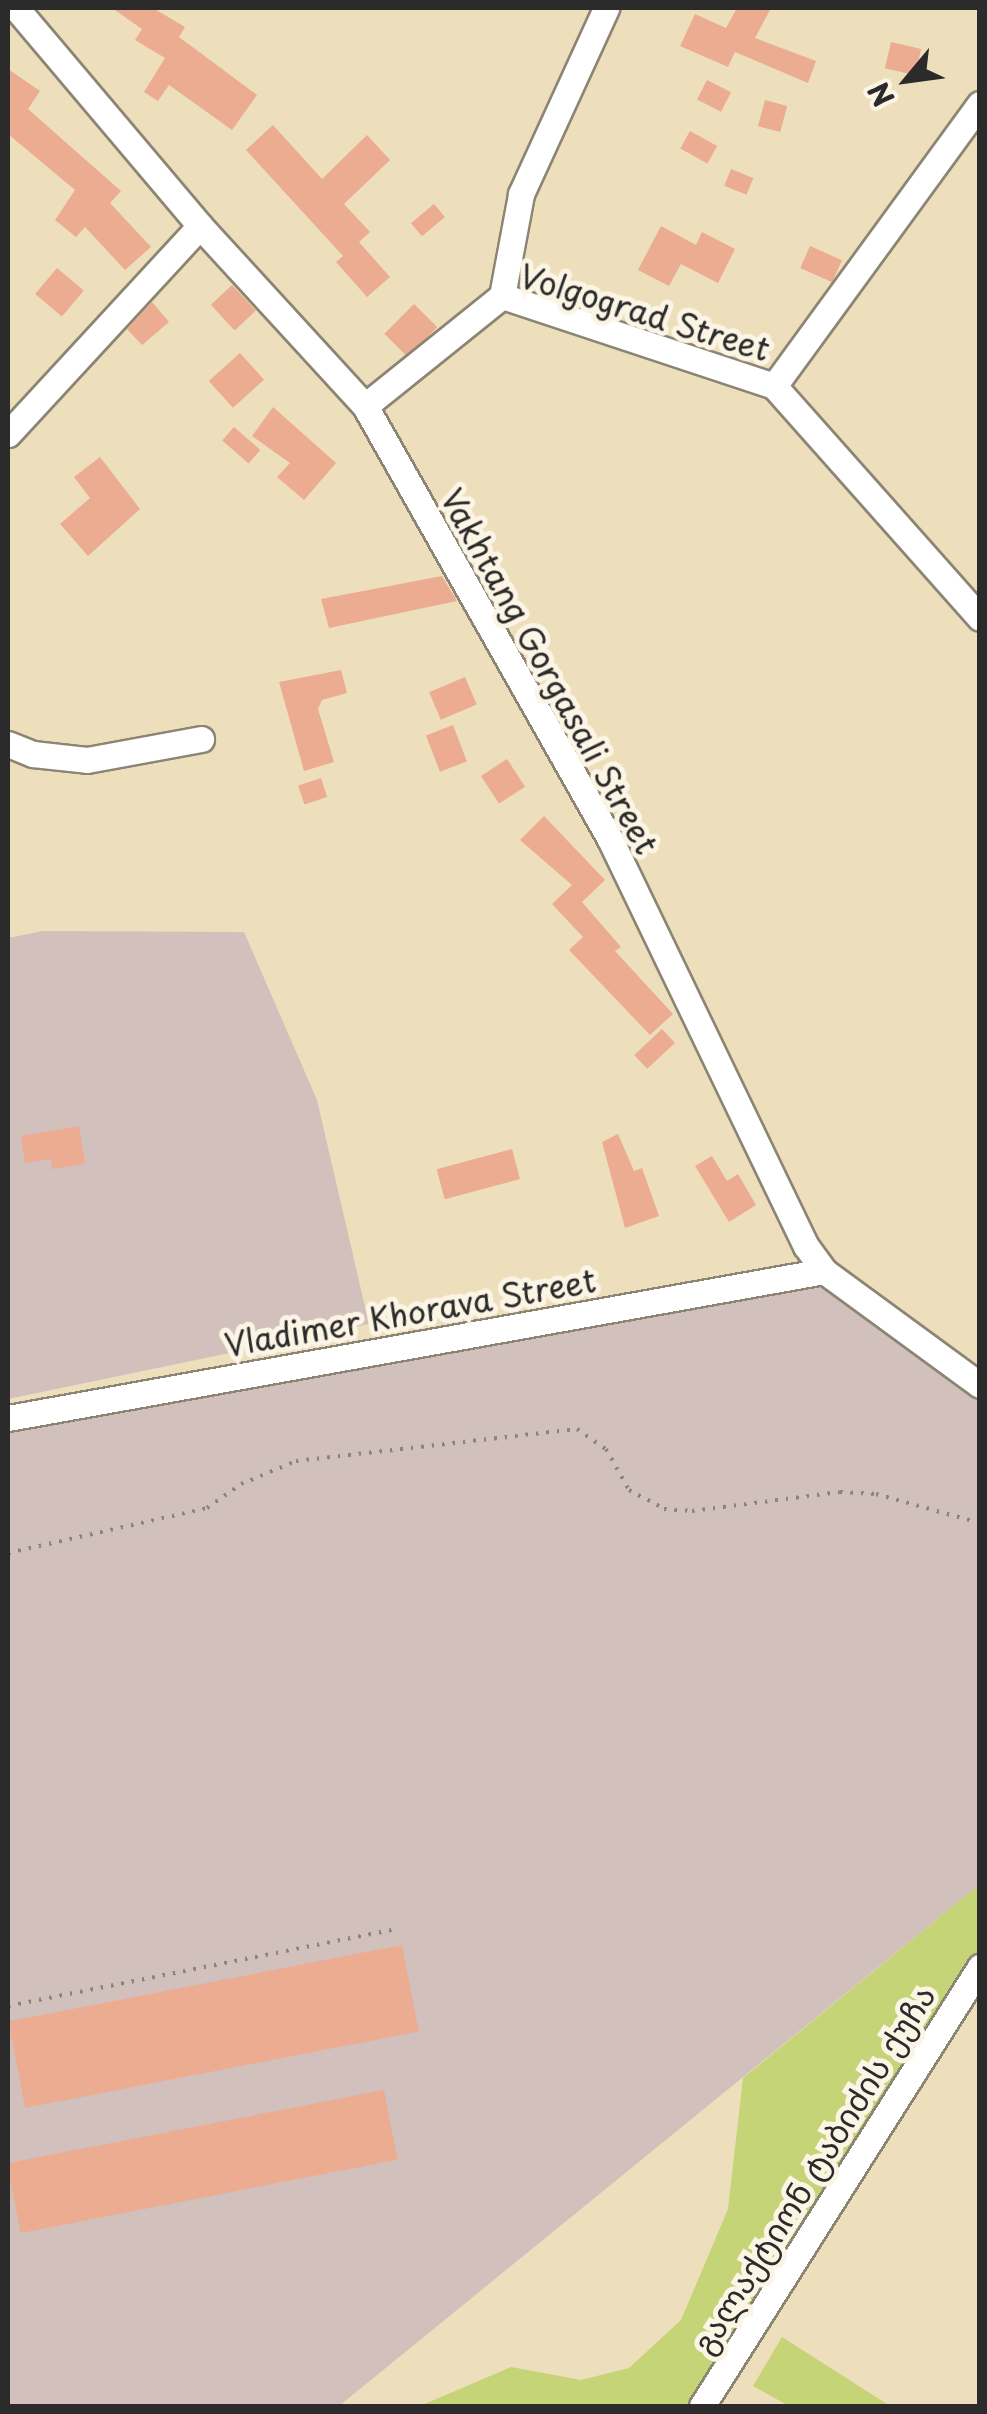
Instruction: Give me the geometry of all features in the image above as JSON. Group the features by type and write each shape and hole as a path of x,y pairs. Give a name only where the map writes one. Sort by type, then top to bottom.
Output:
{"street":[{"name":"Vakhtang Gorgasali Street","path":"16,8 200,226 364,406 610,838 806,1246 824,1271 980,1385"},
{"path":"502,296 521,194 606,8"},
{"name":"Volgograd Street","path":"364,406 502,296 774,386 980,104"},
{"path":"8,434 200,226"},
{"path":"774,386 980,618"},
{"path":"8,744 87,760 201,739"},
{"name":"Vladimer Khorava Street","path":"8,1418 824,1271"},
{"name":"გალაქტიონ ტაბიძის ქუჩა","path":"702,2406 980,1967"}],"path":[{"path":"8,1553 207,1508 296,1461 352,1450 577,1429 606,1449 629,1490 664,1509 692,1512 840,1492 876,1494 980,1523"},
{"path":"8,2006 392,1930"}],"shaded area":[{"path":"43,931 244,932 317,1100 369,1324 8,1399 8,938"},
{"path":"814,1282 979,1401 979,1885 339,2406 8,2406 8,1418"}],"green space":[{"path":"979,1885 979,1967 702,2406 420,2406 511,2367 581,2380 629,2368 681,2320 728,2209 743,2078"},
{"path":"782,2337 890,2406 789,2406 753,2386"}],"building":[{"path":"112,8 153,8 185,27 179,37 257,95 232,130 169,85 158,101 144,92 165,58 135,40 142,29"},
{"path":"737,8 771,8 755,38 816,61 808,83 735,52 728,67 680,46 695,14 726,28"},
{"path":"891,42 921,49 915,75 885,68"},
{"path":"8,69 40,91 28,109 121,191 110,203 151,247 125,270 85,227 76,237 55,220 75,190 8,134"},
{"path":"707,80 731,92 721,112 697,100"},
{"path":"765,100 787,106 780,132 758,126"},
{"path":"273,125 322,179 367,135 390,160 344,204 370,232 359,242 390,277 367,297 336,262 343,256 246,150"},
{"path":"690,131 717,146 707,164 680,148"},
{"path":"731,169 753,178 747,195 724,186"},
{"path":"434,204 445,217 422,236 411,223"},
{"path":"661,226 696,245 702,232 735,249 718,283 681,264 669,286 638,270"},
{"path":"810,246 842,260 832,282 800,268"},
{"path":"57,268 84,290 62,317 35,294"},
{"path":"232,285 256,311 235,330 211,305"},
{"path":"152,302 169,322 142,345 127,329"},
{"path":"414,304 437,327 408,357 384,334"},
{"path":"240,353 264,380 233,408 209,381"},
{"path":"273,407 336,463 304,500 277,477 290,463 252,436"},
{"path":"234,427 260,450 249,464 222,441"},
{"path":"100,457 140,509 88,556 60,524 90,498 74,477"},
{"path":"442,576 457,601 329,628 321,599"},
{"path":"341,670 347,693 322,700 318,709 334,762 304,771 279,682"},
{"path":"465,677 477,705 441,720 429,692"},
{"path":"453,725 467,761 440,772 426,735"},
{"path":"507,759 525,787 499,804 481,776"},
{"path":"321,778 327,797 304,804 298,785"},
{"path":"544,816 605,880 582,902 621,947 615,951 673,1014 650,1035 569,950 583,937 552,904 572,885 520,840"},
{"path":"662,1029 675,1043 647,1069 634,1055"},
{"path":"79,1126 85,1164 52,1169 51,1159 25,1163 21,1136"},
{"path":"618,1134 634,1171 642,1168 659,1216 625,1228 602,1142"},
{"path":"512,1149 520,1179 445,1199 437,1169"},
{"path":"712,1156 727,1181 738,1174 756,1205 729,1222 695,1166"},
{"path":"402,1945 419,2031 25,2108 8,2022"},
{"path":"384,2090 398,2160 21,2233 8,2163"}]}
